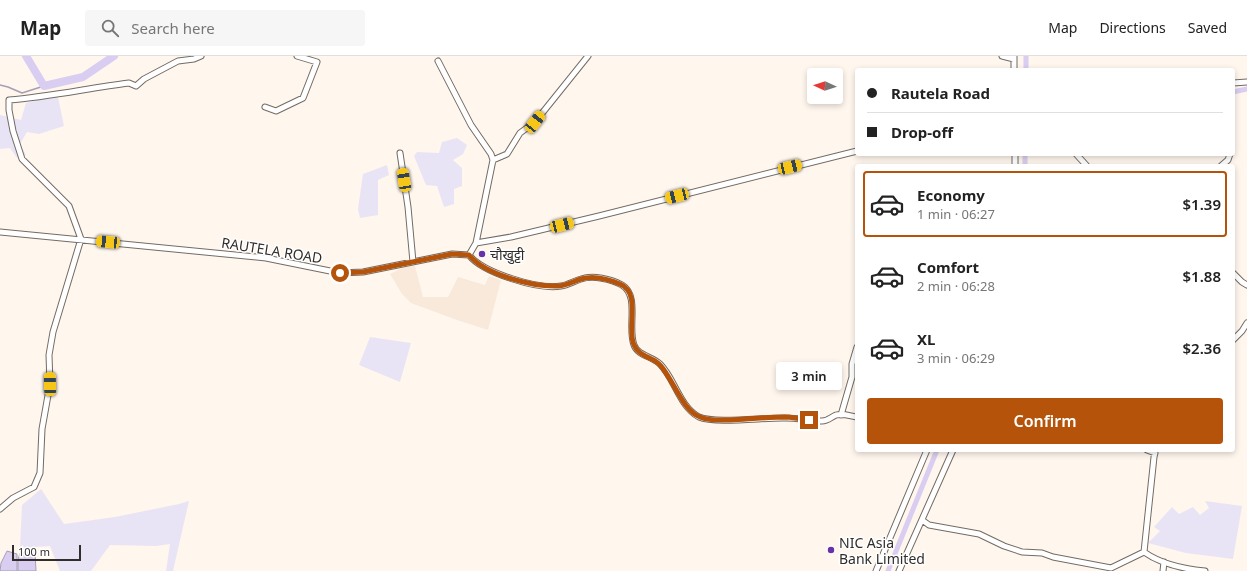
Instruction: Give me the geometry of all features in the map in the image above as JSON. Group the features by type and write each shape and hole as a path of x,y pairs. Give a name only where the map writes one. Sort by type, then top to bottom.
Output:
{"street":[{"path":"0,509 13,498 34,487 40,473 42,429 50,384 49,355 53,332 81,239 69,206 22,159 12,131 9,100 40,98 84,89 129,83 136,86 144,79 178,62 194,60 201,56"},
{"path":"265,107 276,111 303,98 317,62 297,56"},
{"path":"493,160 506,154 520,133 535,122 588,56"},
{"path":"1002,56 1014,58"},
{"path":"438,61 471,125 491,154 493,160 476,243 469,255 474,261 486,269 512,280 544,286 560,287 583,278 609,280 622,285 628,291 632,300 632,338 634,346 642,355 659,363 691,411 700,417 714,420 788,417 824,421 836,415 855,417"},
{"path":"1235,83 1247,82"},
{"path":"476,243 511,237 587,219 855,152"},
{"path":"400,153 408,206 413,262"},
{"path":"1078,156 1085,164"},
{"path":"1223,164 1228,160 1229,156"},
{"name":"RAUTELA ROAD","path":"0,232 266,258 340,273 363,272 452,254 469,255"},
{"path":"1235,275 1242,282 1247,284"},
{"path":"1235,338 1246,326"},
{"path":"841,415 852,377 852,364 855,354"},
{"path":"876,571 926,452"},
{"path":"899,571 952,452"},
{"path":"1144,552 1155,452"},
{"path":"922,520 929,525 978,534 1004,546 1022,552 1042,554 1111,568 1144,552"},
{"path":"1144,552 1153,558 1164,562 1191,570 1205,571"},
{"path":"1163,571 1164,562"}],"shaded area":[{"path":"58,97 64,126 39,134 27,132 20,144 26,155 17,158 10,148 0,149 0,115 21,120 26,103"},
{"path":"457,138 467,145 463,154 453,160 462,168 462,186 454,189 454,204 444,207 437,186 426,185 414,156 417,152 439,153 442,142"},
{"path":"387,165 389,175 378,180 378,215 360,218 358,209 363,174"},
{"path":"415,266 423,297 448,297 458,277 485,285 489,276 501,280 488,330 411,303 402,294 390,274 404,267"},
{"path":"370,337 411,343 400,382 359,365"},
{"path":"41,489 64,524 115,517 189,501 173,571 166,571 170,544 156,546 110,545 91,571 60,571 50,546 20,548 22,505"},
{"path":"1205,501 1242,506 1233,559 1186,553 1148,543 1160,531 1154,527 1172,507 1179,514 1193,507 1200,515 1209,508"},
{"path":"7,551 17,554 17,571 0,571 1,563"},
{"path":"35,552 36,571 18,571 18,560 20,553"}],"waterway":[{"path":"26,56 44,86 83,77 114,56"},
{"path":"1026,56 1026,68"},
{"path":"0,85 22,93 44,86"},
{"path":"1235,92 1247,89"},
{"path":"1025,156 1025,164"},
{"path":"888,571 936,452"}],"place":[{"name":"चौखुट्टी","path":"482,254"},
{"name":"NIC Asia Bank Limited","path":"831,550"}],"route":[{"path":"340,273 363,272 452,254 469,255 474,261 486,269 512,280 544,286 560,287 583,278 609,280 622,285 628,291 632,300 632,338 634,346 642,355 659,363 691,411 700,417 714,420 788,417 809,420"}]}
